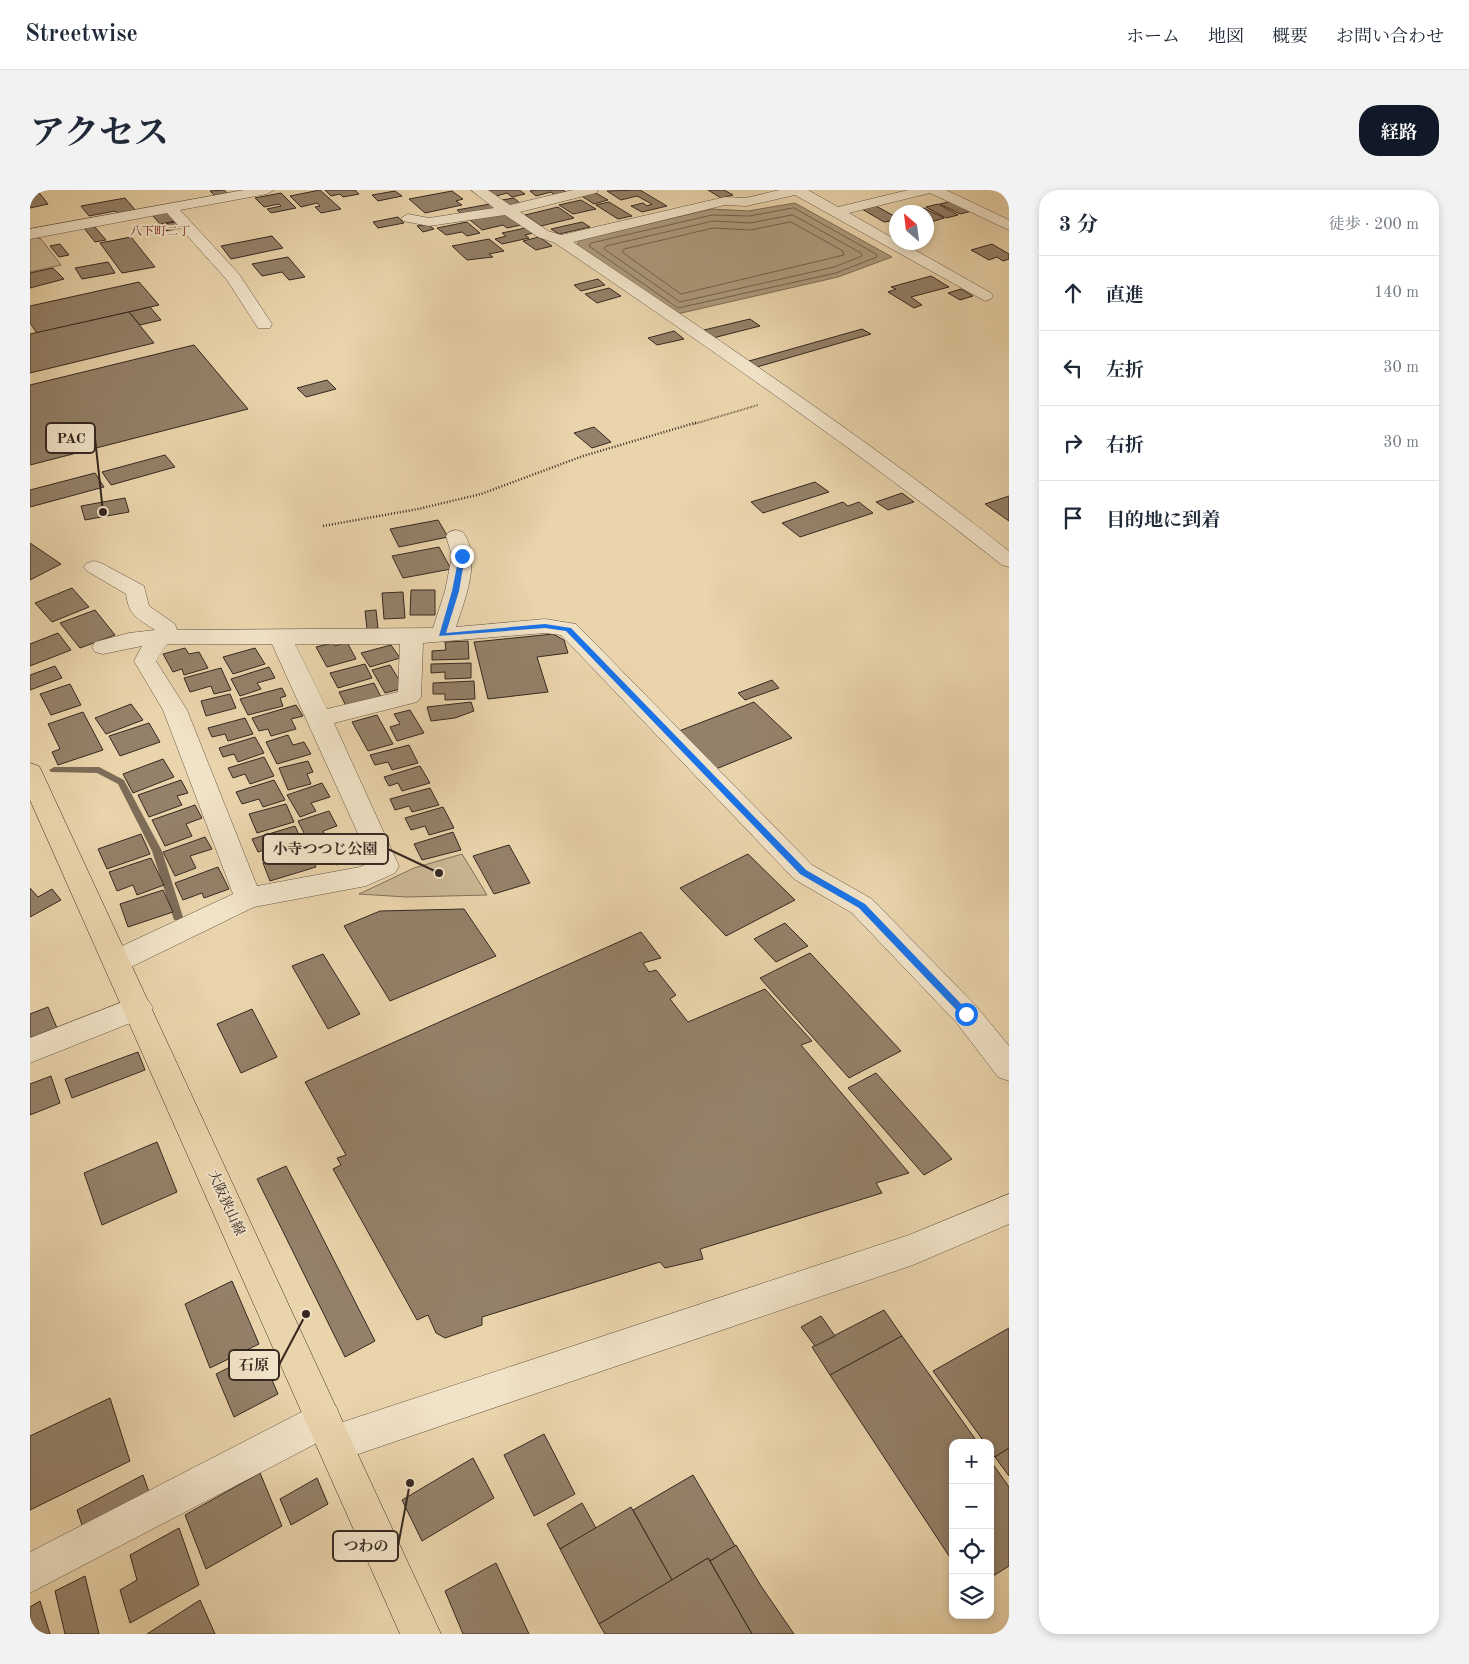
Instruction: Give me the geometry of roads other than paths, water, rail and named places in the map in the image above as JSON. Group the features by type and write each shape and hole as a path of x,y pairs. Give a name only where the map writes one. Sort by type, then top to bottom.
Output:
{"main road":[{"name":"大阪狭山線","path":"34,791 117,962 421,1634"}],"street":[{"path":"30,234 267,190"},
{"path":"478,190 543,234 560,240 803,404 954,516 1009,561"},
{"path":"408,218 429,222 508,210 591,190"},
{"path":"560,240 725,201 746,202 798,190 985,296"},
{"path":"836,212 926,190"},
{"path":"935,190 1009,226"},
{"path":"170,208 233,277 264,324"},
{"path":"442,635 456,591 462,556 456,536"},
{"path":"94,566 136,591 140,609 167,629 162,637 151,646 145,661 175,710 248,898"},
{"path":"103,647 130,640 162,637 412,637 545,626 568,629 803,872 862,906 966,1014 1009,1068"},
{"path":"117,962 248,898 366,876 386,866 320,719 280,637"},
{"path":"320,719 409,697 412,637"},
{"path":"30,1050 138,1008"},
{"path":"30,1573 280,1444 329,1431 914,1249 1009,1209"}],"water":[{"path":"795,203 892,257 838,277 677,314 577,245 579,240 712,209 748,211"}],"waterway":[{"path":"54,770 99,770 121,782 157,851 178,917"}],"place":[{"name":"PAC","path":"103,512"},
{"name":"小寺つつじ公園","path":"439,873"},
{"name":"石原","path":"306,1314"},
{"name":"つわの","path":"410,1483"}],"district":[{"name":"八下町二丁","path":"160,232"}]}
